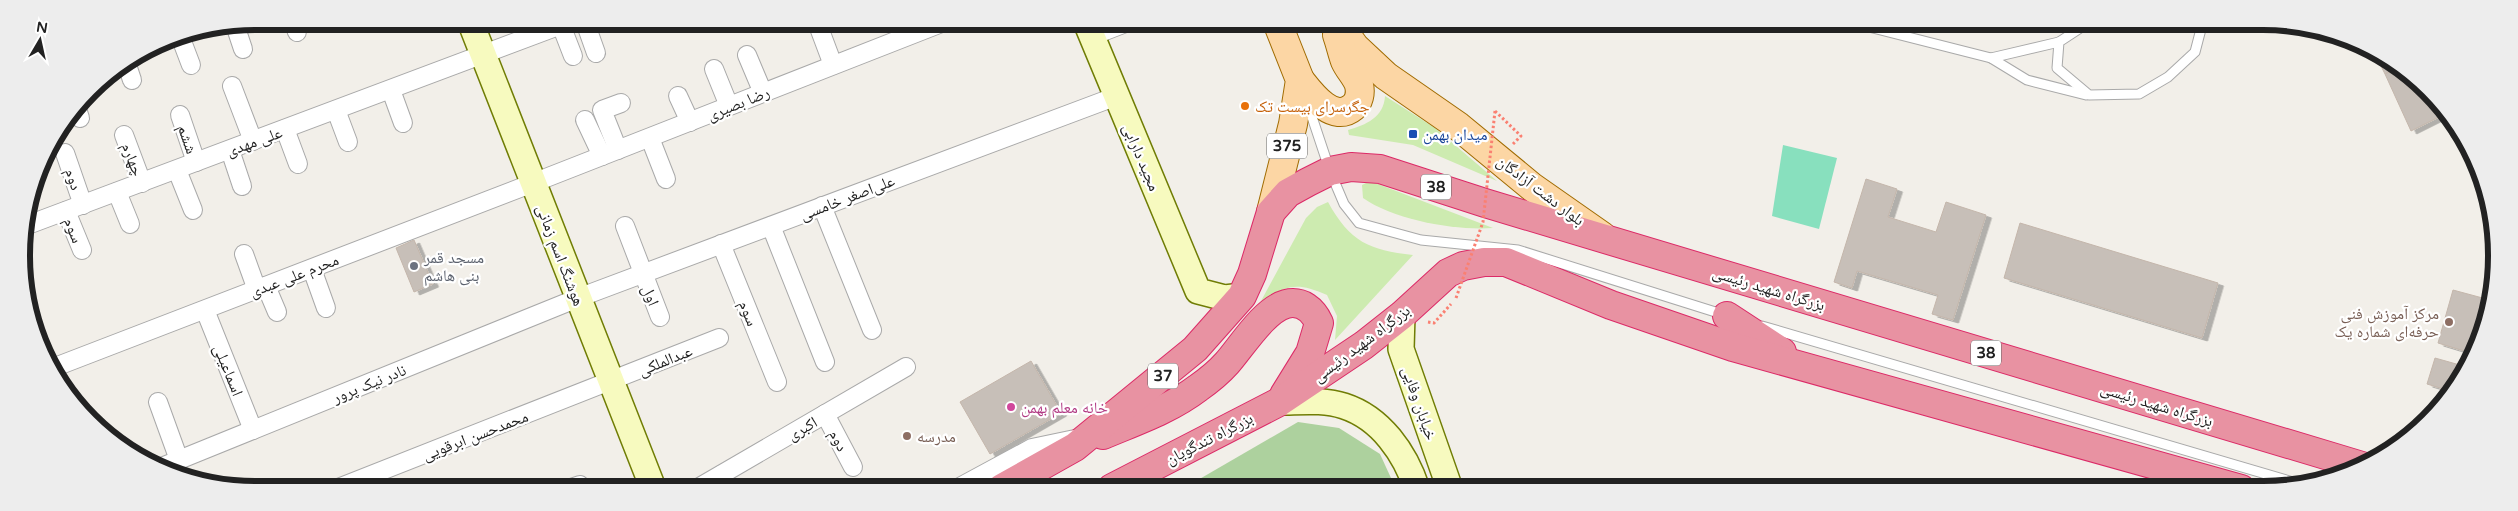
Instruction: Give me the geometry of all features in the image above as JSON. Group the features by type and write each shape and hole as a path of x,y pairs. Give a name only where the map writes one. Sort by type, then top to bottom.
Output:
{"highway":[{"name":"بزرگراه شهید رئیسی","path":"1242,296 1252,274 1271,212 1288,193 1330,171 1351,167 1380,169 1610,241 2351,463"},
{"name":"بزرگراه شهید رئیسی","path":"1279,402 1323,375 1402,315 1448,273 1463,266 1484,262 1506,262 1611,305 1733,347 2213,481"},
{"name":"37","path":"1014,481 1081,441 1195,349 1242,296"},
{"path":"1081,441 1171,407 1225,365 1272,312 1286,304 1297,304 1308,307 1320,323 1310,353 1296,379 1279,402"},
{"path":"1727,316 1804,366"},
{"name":"بزرگراه تندگویان","path":"1126,481 1279,402"}],"main road":[{"path":"1280,30 1300,80 1313,96 1332,111 1345,112 1358,99 1358,85 1346,62 1337,30"},
{"name":"بلوار دشت آزادگان","path":"1341,30 1355,47 1386,76 1458,126 1532,187 1610,241"},
{"name":"375","path":"1271,212 1293,124 1300,80"}],"street":[{"name":"هوشنگ اسم زمانی","path":"473,30 650,481"},
{"name":"علی مهدی","path":"32,223 483,56 548,30"},
{"path":"567,30 573,56"},
{"path":"589,30 596,53"},
{"path":"820,30 833,65"},
{"name":"رضا بصیری","path":"533,183 923,30"},
{"name":"مجید دارابی","path":"1089,30 1198,291 1225,298 1242,296"},
{"path":"236,31 243,49"},
{"path":"182,42 191,65"},
{"path":"747,55 763,93"},
{"path":"714,69 728,106"},
{"path":"232,86 253,141"},
{"path":"391,90 403,123"},
{"path":"678,96 690,122"},
{"name":"علی‌اصغر خامسی","path":"578,298 1117,96"},
{"path":"610,153 602,110 621,103"},
{"path":"336,110 348,142"},
{"name":"ششم","path":"180,115 196,162"},
{"path":"585,120 610,153"},
{"path":"285,129 298,164"},
{"name":"چهارم","path":"124,135 142,183"},
{"path":"650,138 666,179"},
{"path":"230,150 242,186"},
{"name":"دوم","path":"65,153 83,204"},
{"path":"177,170 193,210"},
{"name":"محرم علی عبدی","path":"59,366 533,183"},
{"path":"117,192 130,224"},
{"path":"822,206 872,330"},
{"name":"سوم","path":"66,211 82,250"},
{"path":"625,226 642,274"},
{"path":"771,226 825,362"},
{"name":"سوم","path":"721,244 777,382"},
{"path":"244,254 277,312"},
{"path":"312,268 326,308"},
{"name":"اول","path":"642,274 660,317"},
{"name":"نادر نیک پرور","path":"169,464 578,298"},
{"name":"اسماعیلی","path":"205,310 253,430"},
{"name":"خیابان وفایی","path":"1402,315 1401,349 1447,481"},
{"name":"عبدالملکی","path":"611,382 719,338"},
{"name":"اکبری","path":"725,481 825,414 906,367"},
{"name":"محمدحسن ابرقویی","path":"356,481 611,382"},
{"path":"1279,402 1312,401 1344,406 1379,425 1402,454 1414,481"},
{"path":"158,402 178,460"},
{"name":"دوم","path":"825,414 853,466"},
{"path":"971,481 1032,448 1081,441"}],"lane":[{"path":"1881,30 1991,58 2027,80 2089,95 2139,94 2168,77 2195,52 2201,30"},
{"path":"1991,58 2059,42 2077,30"},
{"path":"2059,42 2057,68 2089,95"},
{"path":"1300,80 1330,171 1344,204 1360,223 1421,240 1518,250 1727,316 2286,480"}],"path":[{"path":"1434,323 1456,298 1483,222 1495,111 1521,136"}],"green space":[{"path":"1385,96 1435,128 1497,181 1413,145 1349,135 1348,130 1367,123 1378,115"},
{"path":"1783,145 1837,158 1819,229 1772,216"},
{"path":"1370,181 1493,228 1444,226 1391,212 1363,198 1362,185"},
{"path":"1328,202 1344,226 1362,242 1384,250 1413,255 1335,340 1337,316 1327,295 1308,288 1293,287 1279,291 1261,301 1306,218 1317,207"},
{"path":"1298,422 1339,428 1380,454 1392,481 1196,481"}],"building":[{"path":"2379,63 2392,71 2385,74"},
{"path":"2392,71 2400,77 2422,96 2440,117 2411,131 2385,74"},
{"path":"2444,122 2454,137 2452,138"},
{"path":"1866,179 1897,189 1888,217 1936,232 1946,202 1986,215 1953,320 1932,314 1938,295 1857,271 1852,288 1834,282"},
{"path":"2020,223 2218,283 2202,338 2004,278"},
{"name":"مسجد قمر بنی هاشم","path":"414,240 433,284 414,292 396,248"},
{"path":"2453,290 2484,298 2476,328 2467,352 2438,343"},
{"path":"2435,358 2460,365 2444,389 2427,384"},
{"name":"خانه معلم بهمن","path":"1031,361 1061,413 990,454 960,402"}],"place":[{"name":"جگرسرای بیست تک","path":"1245,106"},
{"name":"میدان بهمن","path":"1413,134"},
{"name":"مسجد قمر بنی هاشم","path":"414,266"},
{"name":"مرکز آموزش فنی حرفه‌ای شماره یک","path":"2449,322"},
{"name":"خانه معلم بهمن","path":"1011,407"},
{"name":"مدرسه","path":"907,436"}]}
